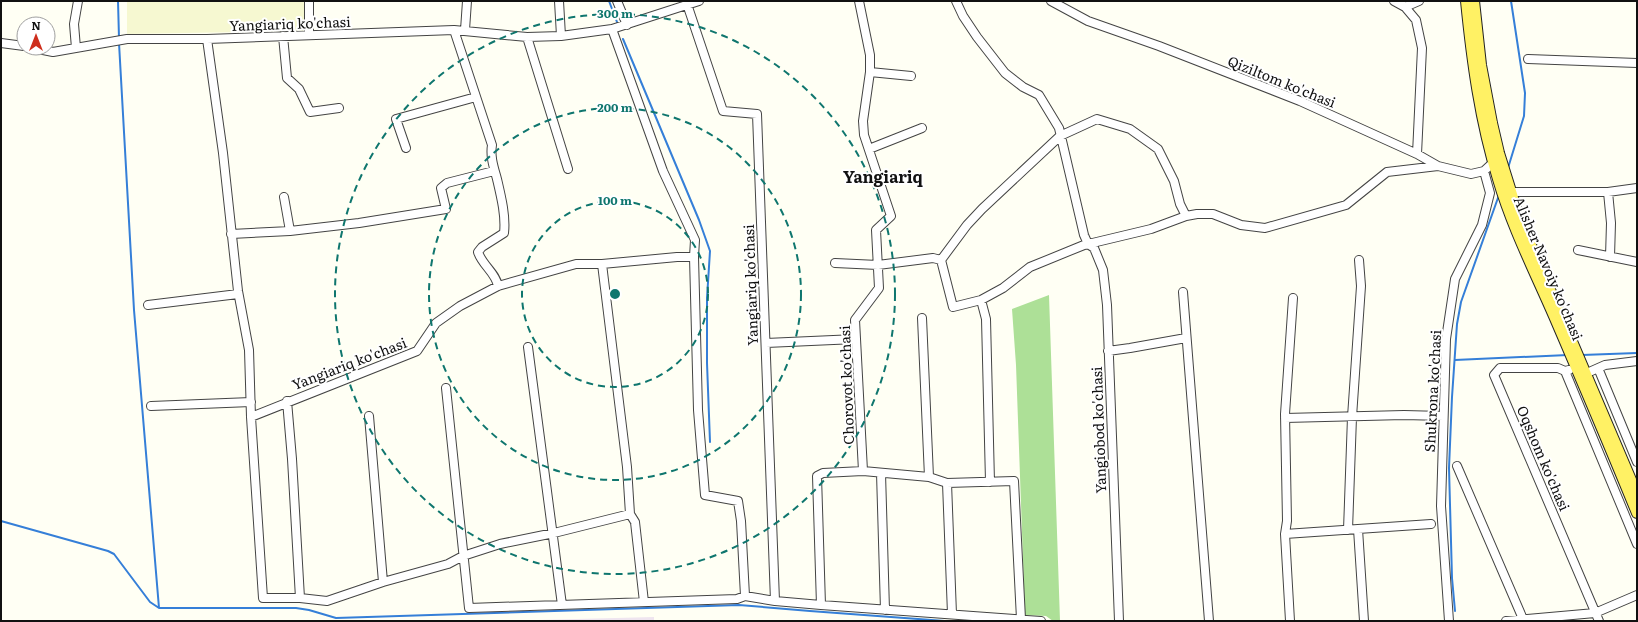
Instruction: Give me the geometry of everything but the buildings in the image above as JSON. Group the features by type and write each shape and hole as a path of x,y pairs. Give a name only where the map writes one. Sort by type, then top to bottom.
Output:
{"main road":[{"name":"Alisher Navoiy ko'chasi","path":"1466,1 1475,82 1505,184 1518,239 1570,344 1637,494"},
{"name":"Alisher Navoiy ko'chasi","path":"1474,1 1481,65 1497,159 1505,184"},
{"name":"Alisher Navoiy ko'chasi","path":"1581,368 1637,513"}],"street":[{"path":"76,48 74,24 78,1"},
{"path":"309,1 309,35"},
{"path":"465,30 466,1"},
{"path":"559,1 561,36"},
{"path":"617,1 627,25 698,1"},
{"path":"859,1 870,55 870,72 863,121 864,135 869,149 922,128"},
{"path":"956,1 963,16 977,37 1006,73 1024,87 1039,95 1059,128 1084,236 1088,244"},
{"name":"Qiziltom ko'chasi","path":"1051,1 1088,21 1159,46 1300,101 1417,154 1438,166 1471,174 1484,171"},
{"path":"1394,1 1405,6 1416,20 1422,48 1417,154"},
{"path":"1405,6 1419,1"},
{"name":"Yangiariq ko'chasi","path":"687,4 723,111 757,114 775,601"},
{"name":"Yangiariq ko'chasi","path":"56,51 127,38 207,39 454,30 527,37 561,36 612,29 627,25"},
{"path":"612,29 663,171 695,240 694,257 698,410 705,495 738,501 741,521 745,596"},
{"path":"454,30 492,145 492,160 505,224 504,233 478,252 480,260 490,271 498,286"},
{"path":"283,36 287,78 299,89 310,112 339,108"},
{"path":"527,37 568,168"},
{"path":"207,39 223,153 238,294 249,350 250,402 263,598 300,598 327,602 383,582 448,564 462,556 500,544 554,533 630,514"},
{"path":"1,43 16,45"},
{"path":"1528,59 1637,63"},
{"path":"870,72 911,76"},
{"path":"406,148 396,120 476,97"},
{"path":"941,260 967,225 982,209 1060,136 1097,119 1130,129 1158,149 1174,181 1180,204 1186,216"},
{"name":"Chorovot ko'chasi","path":"863,471 855,320 879,288 876,230 891,216 869,149"},
{"path":"1484,171 1497,159"},
{"path":"941,260 953,307 981,300 1002,288 1030,267 1088,244 1151,229 1186,216 1213,214 1241,225 1266,228 1346,205 1387,172 1438,166"},
{"path":"231,234 290,231 359,223 446,209 441,188 447,183 494,171"},
{"name":"Shukrona ko'chasi","path":"1448,621 1441,506 1446,339 1455,279 1482,225 1490,193 1484,171"},
{"path":"1505,184 1608,192 1637,188"},
{"path":"1608,192 1611,222 1610,257"},
{"path":"284,197 290,231"},
{"name":"Yangiobod ko'chasi","path":"1088,244 1094,248 1103,270 1107,305 1119,621"},
{"path":"1578,250 1637,262"},
{"name":"Yangiariq ko'chasi","path":"300,598 287,401 417,351 436,323 460,306 498,286 576,264 602,264 677,257 694,257"},
{"path":"835,263 878,265 933,258 941,260"},
{"path":"1348,530 1352,417 1361,286 1359,260"},
{"path":"602,264 627,467 630,514 635,522 644,602"},
{"path":"1183,292 1209,621"},
{"path":"148,305 238,294"},
{"path":"1290,621 1285,534 1287,521 1285,418 1293,298"},
{"path":"981,300 986,319 990,482"},
{"path":"922,318 929,476"},
{"path":"1108,351 1186,338"},
{"path":"766,343 856,339"},
{"path":"528,347 554,533 562,605"},
{"path":"1637,361 1605,365 1598,368 1581,368 1565,371 1637,544"},
{"name":"Oqshom ko'chasi","path":"1565,371 1558,368 1500,368 1494,375 1599,621"},
{"path":"1598,368 1637,462"},
{"path":"446,388 462,556 469,608 737,599 745,596 775,601 821,605 1041,621"},
{"path":"251,416 287,401"},
{"path":"151,406 250,402"},
{"path":"1285,418 1404,415 1443,416"},
{"path":"369,416 383,582"},
{"path":"1457,466 1522,619"},
{"path":"821,605 817,476 823,473 863,471 929,476 947,483 1014,481 1021,619"},
{"path":"881,473 885,610"},
{"path":"947,483 952,614"},
{"path":"1285,534 1431,524"},
{"path":"1358,529 1364,621"},
{"path":"1506,621 1595,612 1637,595"}],"shaded area":[{"path":"654,617 654,621 502,621"}],"green space":[{"path":"127,1 306,1 307,31 127,34"},
{"path":"1049,295 1060,621 1053,621 1046,616 1025,615 1016,365 1012,309"}],"waterway":[{"path":"118,1 119,38"},
{"path":"609,1 617,22"},
{"path":"1508,168 1524,116 1525,93 1511,1"},
{"path":"623,39 699,220 710,251 707,298 707,363 710,442"},
{"path":"119,43 134,310 159,608 296,608 309,610 336,618 739,605 945,621"},
{"path":"1455,611 1452,578 1449,468 1457,324 1461,302 1499,195"},
{"path":"1582,355 1637,353"},
{"path":"1455,360 1568,355"},
{"path":"1,521 114,554 150,602 159,608"}],"district":[{"name":"Yangiariq","path":"883,176"}]}
